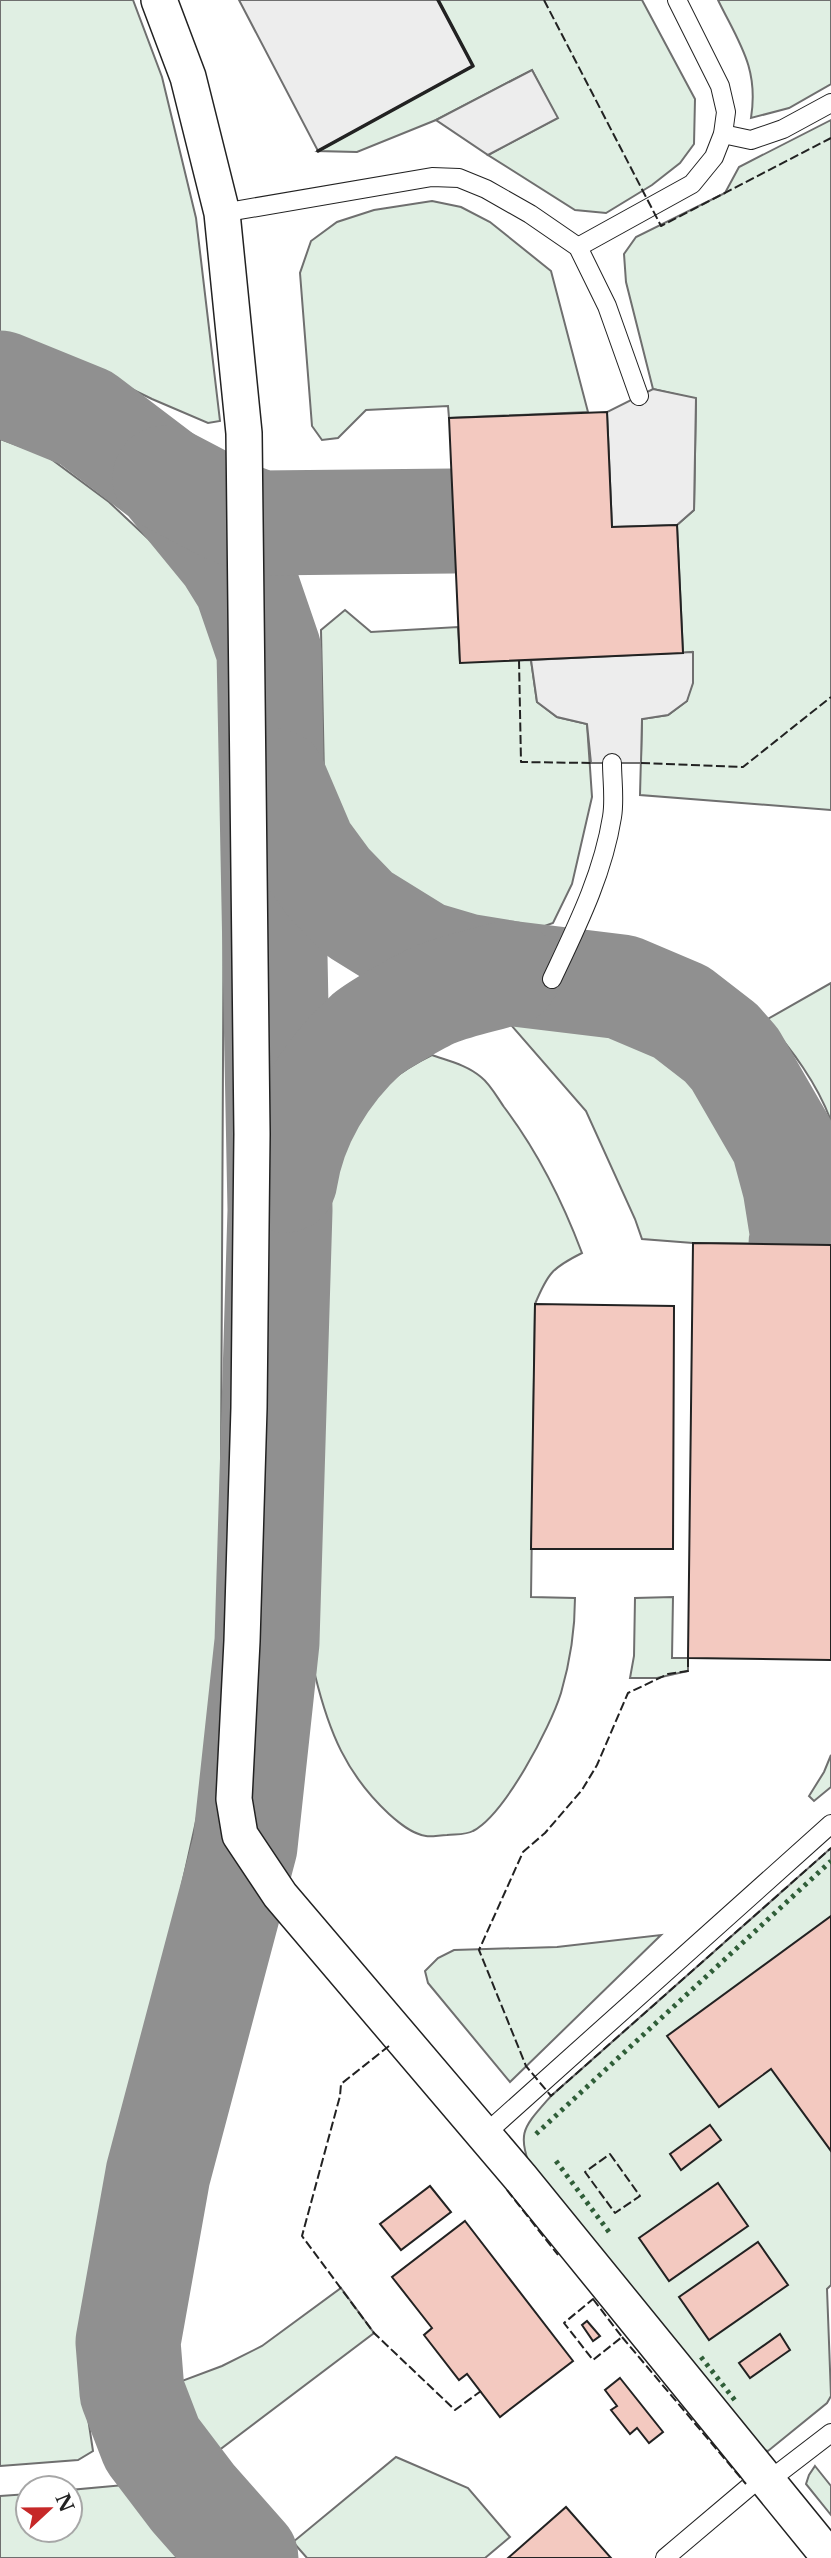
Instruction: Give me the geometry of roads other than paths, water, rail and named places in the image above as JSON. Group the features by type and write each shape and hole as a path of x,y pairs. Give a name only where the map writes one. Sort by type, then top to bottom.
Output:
{"street":[{"path":"159,0 188,77 222,213 244,433 252,1120 249,1408 234,1800 240,1835 279,1895 484,2135 830,2558"}],"lane":[{"path":"578,247 692,184 714,157 723,134 726,112 720,86 677,0"},
{"path":"723,134 751,140 783,129 831,103"},
{"path":"222,213 432,177 459,178 486,189 530,214 578,247 607,306 639,396"},
{"path":"552,979 601,866 612,815 612,763"},
{"path":"484,2135 831,1824"},
{"path":"664,2558 765,2479 831,2433"}]}
